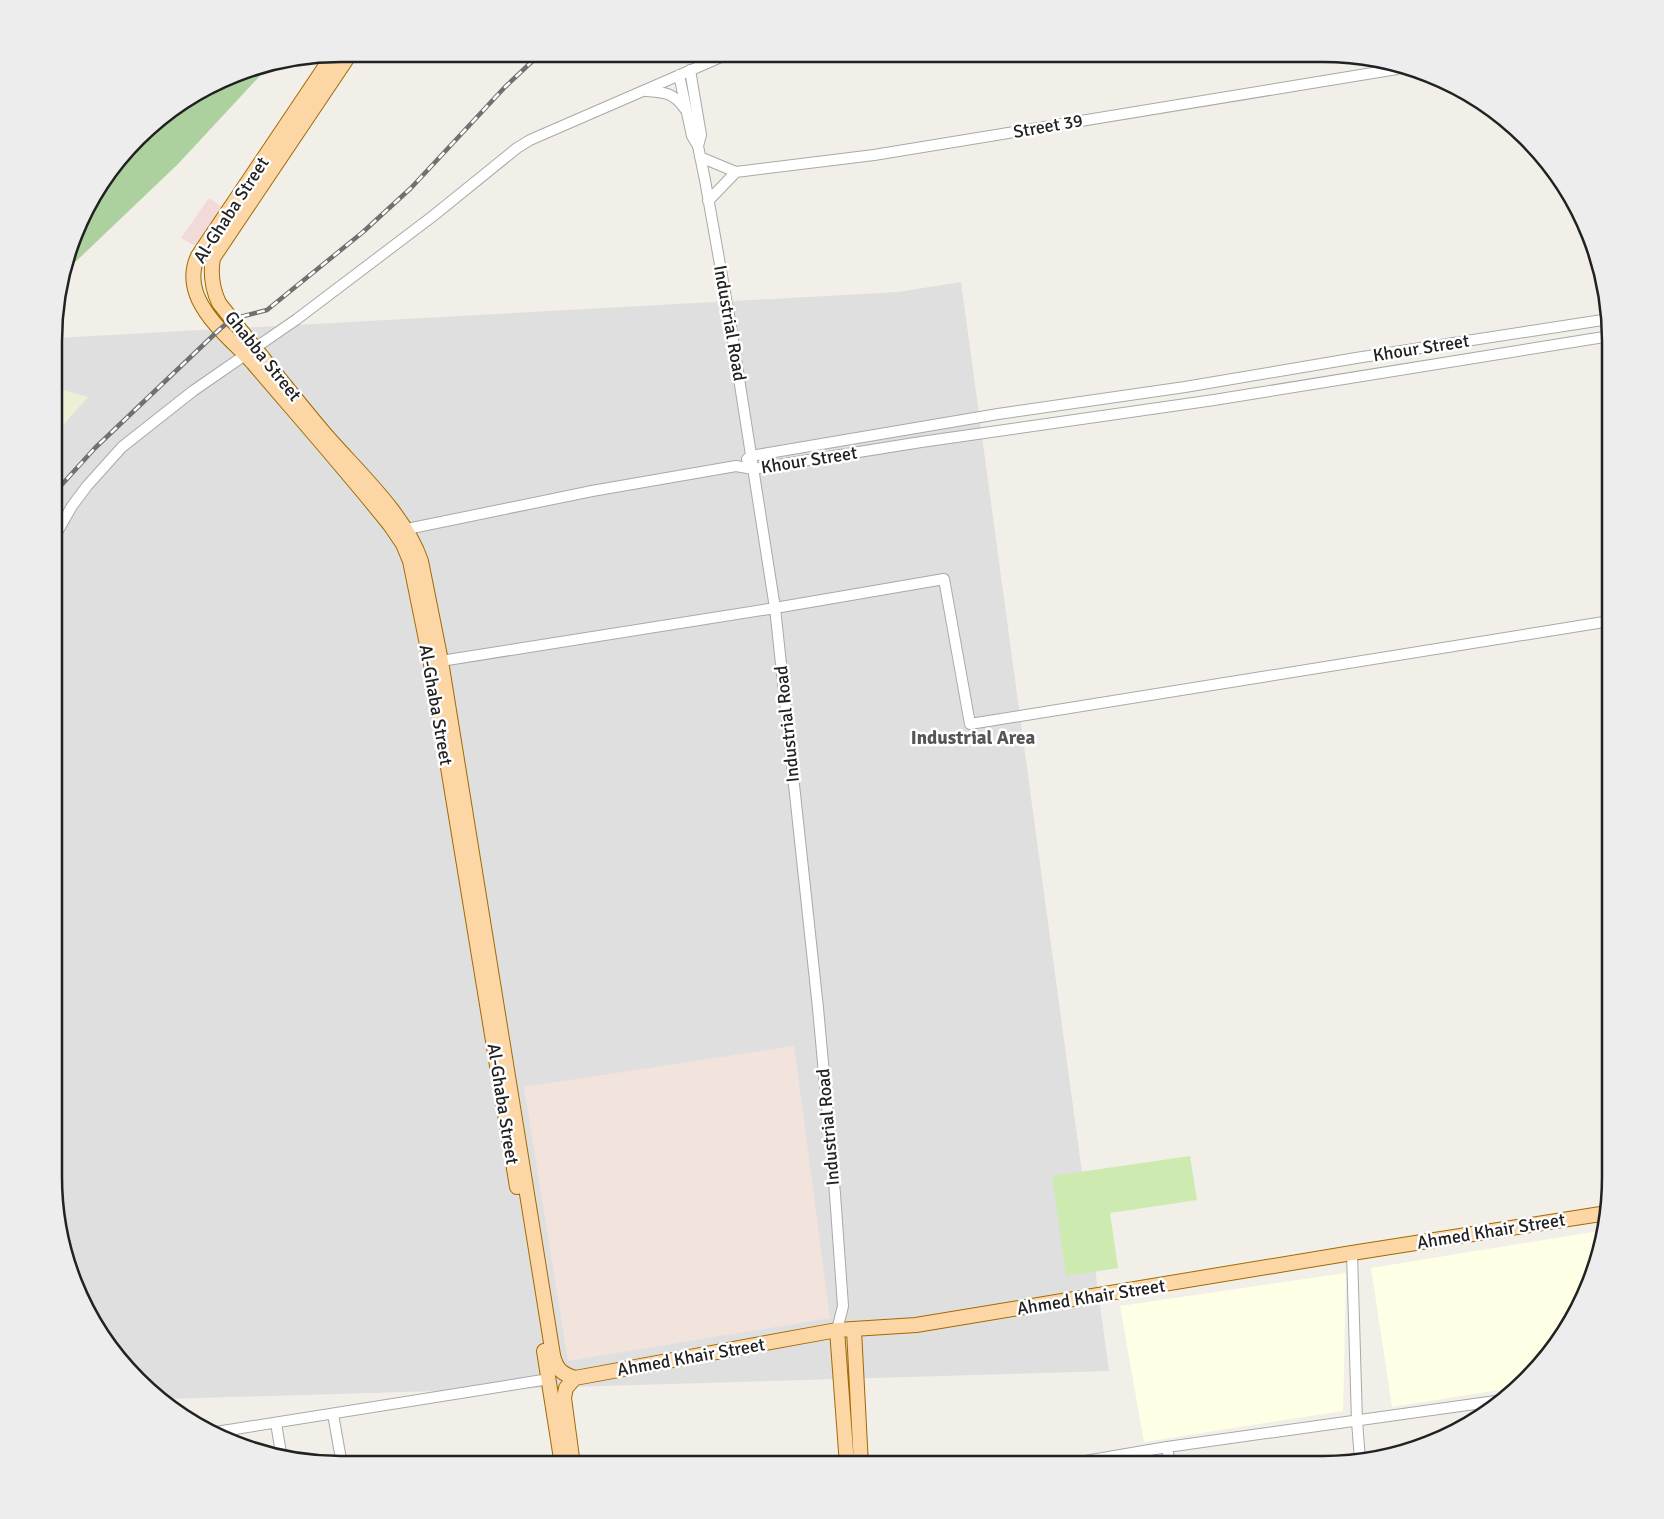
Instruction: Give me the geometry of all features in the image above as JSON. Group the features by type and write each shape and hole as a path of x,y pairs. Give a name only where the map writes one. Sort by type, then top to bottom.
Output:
{"main road":[{"name":"Ghabba Street","path":"345,62 213,258 211,277 214,293 219,303 250,351 407,530 416,546 421,561 441,660"},
{"name":"Al-Ghaba Street","path":"328,63 195,262 193,272 194,286 199,300 217,325 250,351 390,525 403,544 410,561 430,664 549,1379 566,1456"},
{"name":"Al-Ghaba Street","path":"441,660 553,1355 558,1369 575,1378 566,1388 564,1398 567,1456"},
{"name":"Ahmed Khair Street","path":"575,1378 837,1330 916,1325 1599,1214"},
{"path":"837,1330 846,1456"},
{"path":"854,1330 861,1456"}],"street":[{"path":"62,524 87,486 122,447 192,391 297,319 425,222 517,148 530,140 709,62"},
{"path":"690,70 700,135 698,146"},
{"name":"Street 39","path":"700,157 736,172 874,155 1388,71"},
{"path":"679,75 692,136 698,146"},
{"path":"645,90 675,96 685,109 688,117"},
{"name":"Industrial Road","path":"698,146 730,321 775,608 818,1008 844,1306"},
{"path":"708,201 736,172"},
{"name":"Khour Street","path":"751,456 998,414 1184,387 1601,320"},
{"name":"Khour Street","path":"407,530 592,491 736,466 753,469 1001,430 1214,400 1602,337"},
{"path":"1356,358 1360,377"},
{"path":"998,414 1001,430"},
{"path":"736,466 751,456"},
{"path":"441,660 775,608 944,579 970,724 1602,622"},
{"path":"1352,1253 1360,1454"},
{"path":"844,1306 854,1330"},
{"path":"837,1330 844,1306"},
{"path":"225,1431 549,1379"},
{"path":"1114,1456 1488,1402"},
{"path":"332,1414 340,1456"},
{"path":"276,1423 280,1450"},
{"path":"1167,1447 1168,1456"}],"shaded area":[{"path":"209,198 227,210 199,248 181,238"},
{"path":"961,282 1109,1371 172,1399 132,1362 109,1333 91,1301 72,1250 63,1196 62,338 898,292"},
{"path":"62,390 88,397 62,426"},
{"path":"794,1046 830,1318 568,1361 524,1087"},
{"path":"1596,1231 1587,1267 1573,1301 1555,1333 1532,1362 1504,1389 1392,1407 1371,1268"},
{"path":"1346,1273 1343,1411 1144,1442 1120,1306"}],"green space":[{"path":"261,74 178,164 74,264 91,218 109,186 144,144 186,109 218,91"},
{"path":"1190,1156 1197,1200 1110,1213 1118,1268 1066,1276 1052,1176"}],"railway":[{"path":"62,484 95,448 220,329 232,319 267,310 363,232 411,188 505,87 532,62"}],"district":[{"name":"Industrial Area","path":"973,737"}]}
